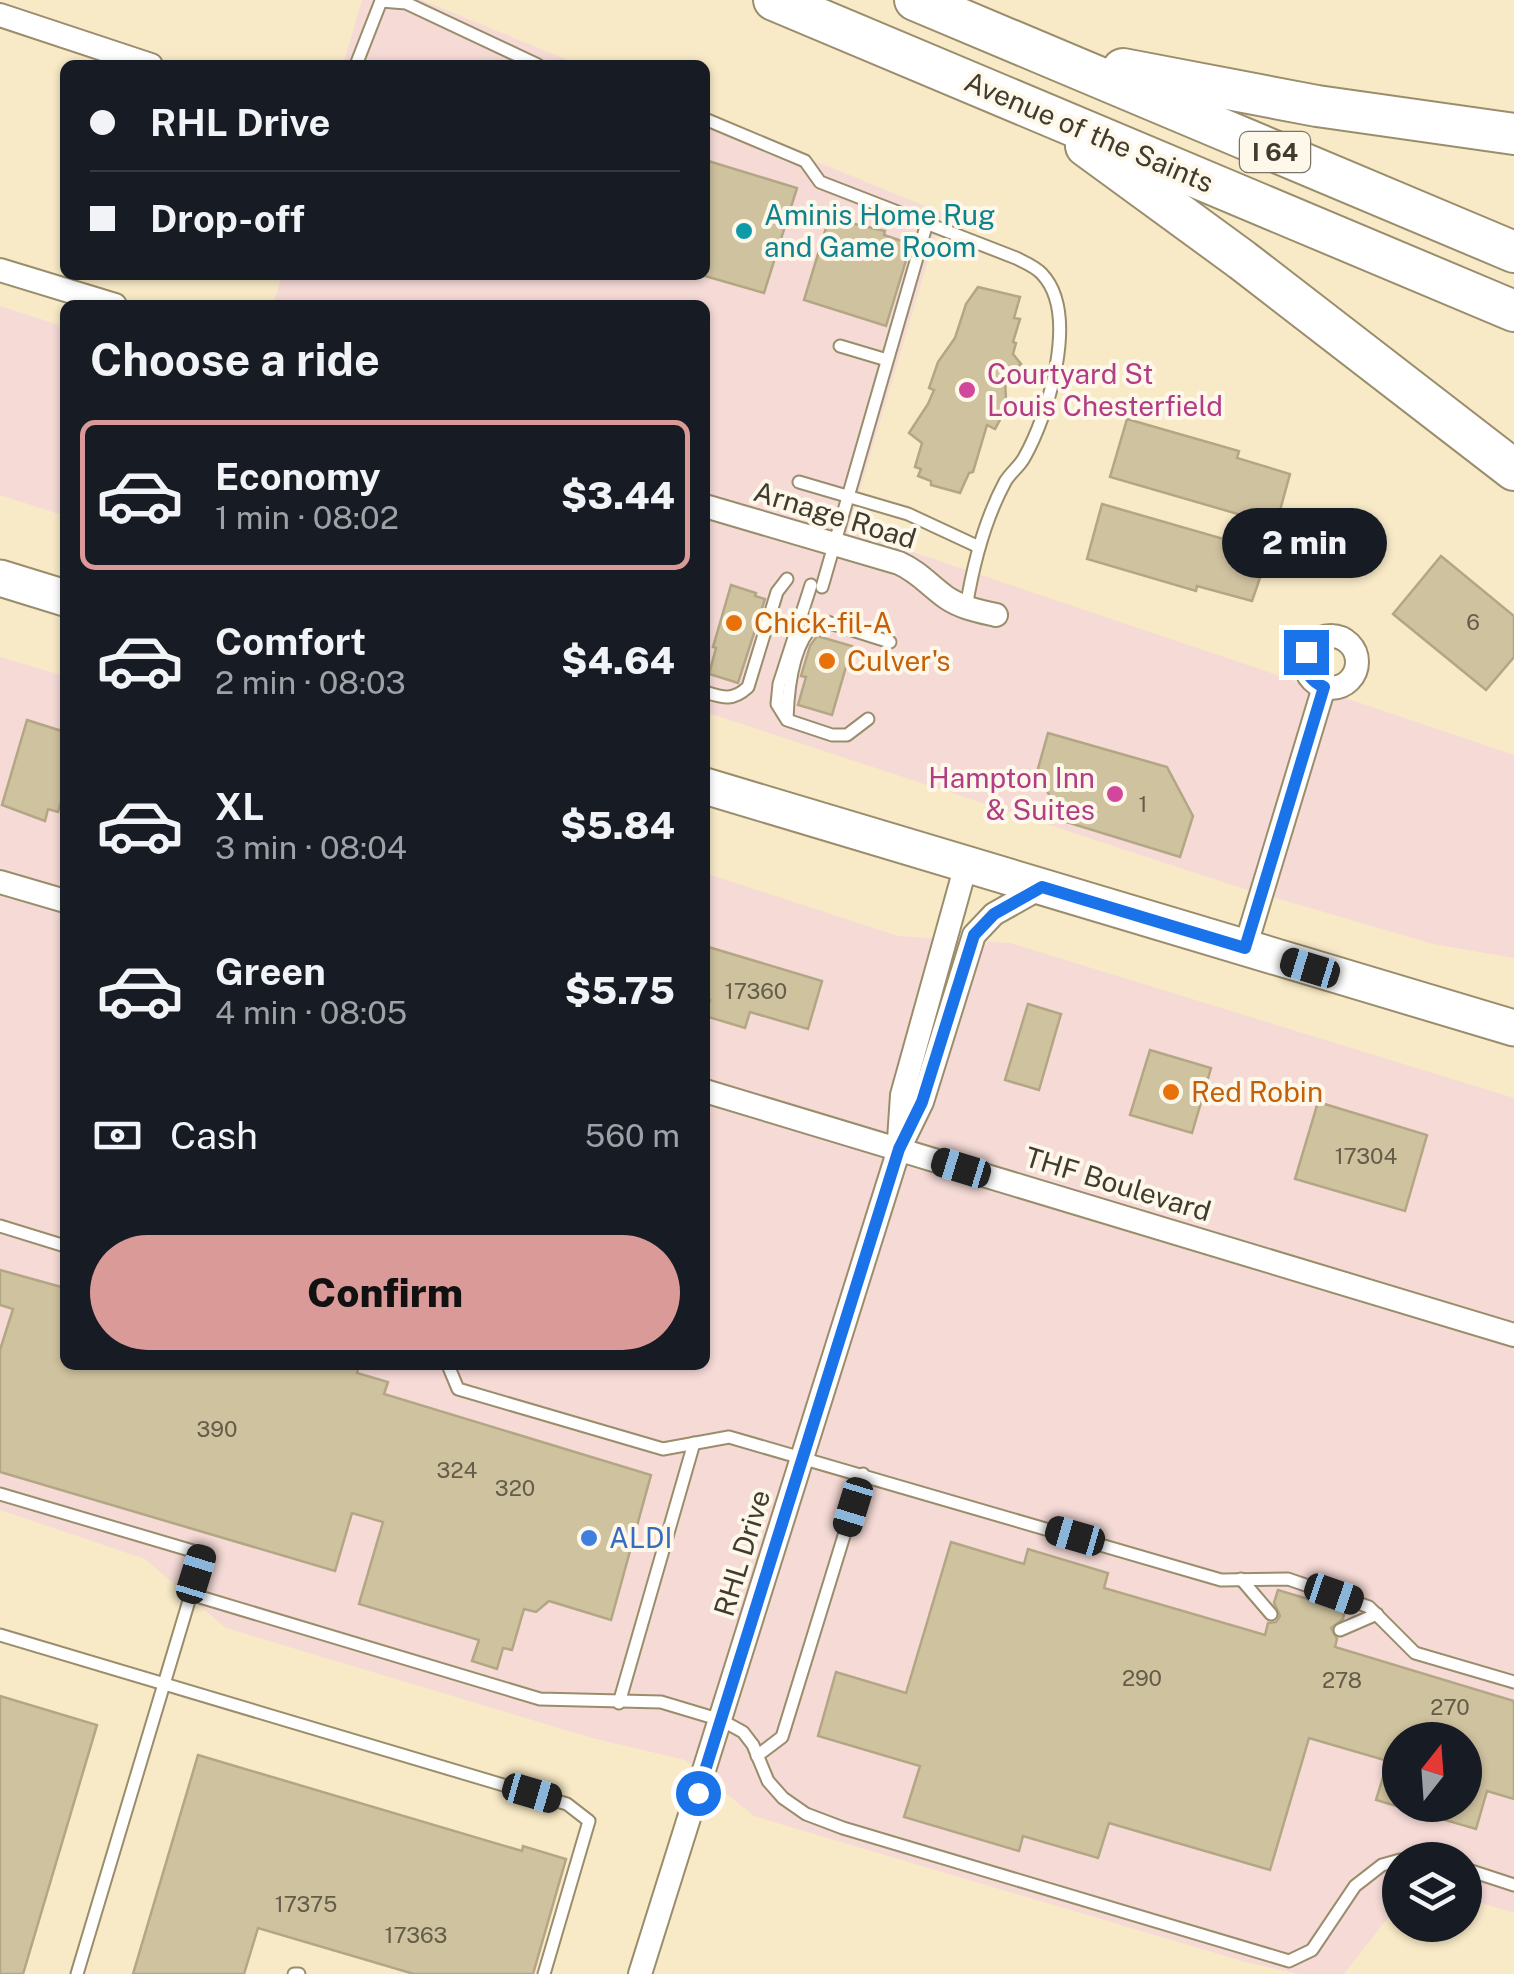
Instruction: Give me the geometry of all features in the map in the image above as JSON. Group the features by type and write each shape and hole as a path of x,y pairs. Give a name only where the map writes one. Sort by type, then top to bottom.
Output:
{"highway":[{"name":"Avenue of the Saints","path":"774,0 1514,311"},
{"name":"Avenue of the Saints","path":"915,0 1514,252"},
{"path":"1036,51 1317,106 1514,134"},
{"path":"1043,113 1242,260 1514,470"}],"main road":[{"path":"0,578 60,596"},
{"path":"710,788 1514,1028"}],"street":[{"path":"0,14 136,60"},
{"path":"0,270 99,300"},
{"name":"Arnage Road","path":"710,507 919,572 948,598 966,608 996,615"},
{"path":"1245,948 1324,687"},
{"name":"RHL Drive","path":"899,1149 902,1096 966,865"},
{"path":"0,882 60,900"},
{"name":"RHL Drive","path":"640,1974 899,1149 922,1102 974,935 994,914 1042,887"},
{"name":"THF Boulevard","path":"710,1092 1514,1336"}],"lane":[{"path":"358,60 381,0 406,4 461,26 528,60"},
{"path":"710,121 805,161 820,182 1016,258 1043,274 1061,314 1061,347 1045,406 1024,458 1006,481 979,547 966,608"},
{"path":"868,719 847,736 787,720 777,704 779,684 834,543 927,223"},
{"path":"840,346 887,360"},
{"path":"799,482 908,514 979,547"},
{"path":"710,694 726,699 738,696 748,687 777,592 788,580"},
{"path":"787,720 788,692 804,636 816,623 827,622 890,642"},
{"path":"0,1226 60,1244"},
{"path":"450,1370 458,1389 663,1449 729,1437 1221,1580 1288,1579 1370,1607 1415,1653 1514,1682"},
{"path":"620,1702 694,1443"},
{"path":"757,1756 782,1738 863,1474"},
{"path":"0,1494 202,1554 76,1974"},
{"path":"1240,1579 1271,1614"},
{"path":"190,1594 540,1699 660,1702 721,1720 743,1732 754,1746 768,1781 783,1798 806,1814 1289,1960 1312,1950 1355,1886 1382,1865"},
{"path":"1340,1630 1377,1614"},
{"path":"0,1635 567,1804 589,1821 544,1974"},
{"path":"1482,1875 1514,1885"}],"shaded area":[{"path":"362,0 422,0 568,60 344,60"},
{"path":"710,118 942,213 848,530 1514,755 1514,958 1433,944 1238,887 710,714 710,300 274,300 280,280 710,280"},
{"path":"0,306 60,325 60,514 0,495"},
{"path":"0,657 60,675 60,1370 710,1370 710,875 898,936 1010,943 1514,1098 1514,1913 1482,1903 1482,1842 1382,1842 1382,1925 1344,1974 1299,1974 1249,1963 754,1816 685,1760 592,1738 226,1628 145,1559 0,1510"}],"building":[{"name":"Aminis Home Rug and Game Room","path":"710,162 797,188 764,293 710,277"},
{"path":"829,218 885,231 884,235 911,244 886,326 804,300"},
{"name":"Courtyard St Louis Chesterfield","path":"978,287 1020,297 1014,318 1020,319 1013,354 1021,364 1005,380 1002,416 995,429 987,425 973,472 960,493 931,485 931,481 918,476 921,469 915,467 922,443 909,433 928,404 938,362 955,338 966,304"},
{"path":"1127,419 1239,451 1237,458 1290,474 1276,525 1110,477"},
{"path":"1102,504 1269,552 1252,601 1197,586 1196,591 1087,559"},
{"path":"1285,526 1311,533 1302,566 1276,558"},
{"path":"1441,556 1514,616 1514,657 1486,690 1393,614"},
{"path":"731,585 765,599 738,683 710,674 716,648 713,647"},
{"name":"Culver's","path":"817,636 852,646 832,715 798,705 806,677 801,676"},
{"path":"27,720 60,730 58,812 48,809 45,821 2,805"},
{"name":"Hampton Inn & Suites","path":"1048,733 1167,767 1193,816 1180,857 1063,821 1037,772"},
{"path":"710,947 822,981 808,1029 750,1012 745,1028 710,1018"},
{"path":"1028,1004 1061,1014 1039,1090 1005,1080"},
{"name":"Red Robin","path":"1150,1050 1211,1068 1192,1133 1130,1115"},
{"path":"1318,1102 1427,1135 1405,1211 1295,1179"},
{"path":"0,1270 60,1287 60,1370 358,1370 357,1373 388,1382 384,1394 651,1475 611,1620 549,1601 536,1612 524,1609 512,1650 503,1648 497,1669 472,1661 479,1640 359,1604 383,1522 352,1513 335,1571 0,1472 0,1350 13,1309 0,1305"},
{"path":"951,1542 1024,1564 1028,1549 1108,1573 1104,1588 1265,1635 1268,1623 1276,1622 1280,1616 1274,1603 1278,1590 1345,1610 1343,1619 1331,1628 1337,1639 1335,1647 1514,1701 1514,1799 1487,1791 1482,1808 1482,1722 1382,1722 1382,1759 1309,1738 1270,1870 1109,1823 1098,1858 1023,1836 1019,1851 904,1817 920,1766 818,1736 836,1672 906,1693"},
{"path":"0,1696 97,1725 23,1974 0,1974"},
{"path":"198,1755 522,1851 523,1846 566,1859 533,1974 414,1974 258,1928 244,1974 133,1974"},
{"path":"1382,1780 1382,1802 1376,1800"},
{"path":"1452,1822 1478,1822 1476,1829"}],"place":[{"name":"Aminis Home Rug and Game Room","path":"744,231"},
{"name":"Courtyard St Louis Chesterfield","path":"967,390"},
{"name":"Chick-fil-A","path":"734,623"},
{"name":"Culver's","path":"827,661"},
{"name":"Hampton Inn & Suites","path":"1115,794"},
{"name":"Red Robin","path":"1171,1092"},
{"name":"ALDI","path":"589,1538"}],"route":[{"path":"698,1793 899,1149 922,1102 974,935 994,914 1042,887 1245,948 1324,687 1310,678 1304,662 1306,652"}]}
